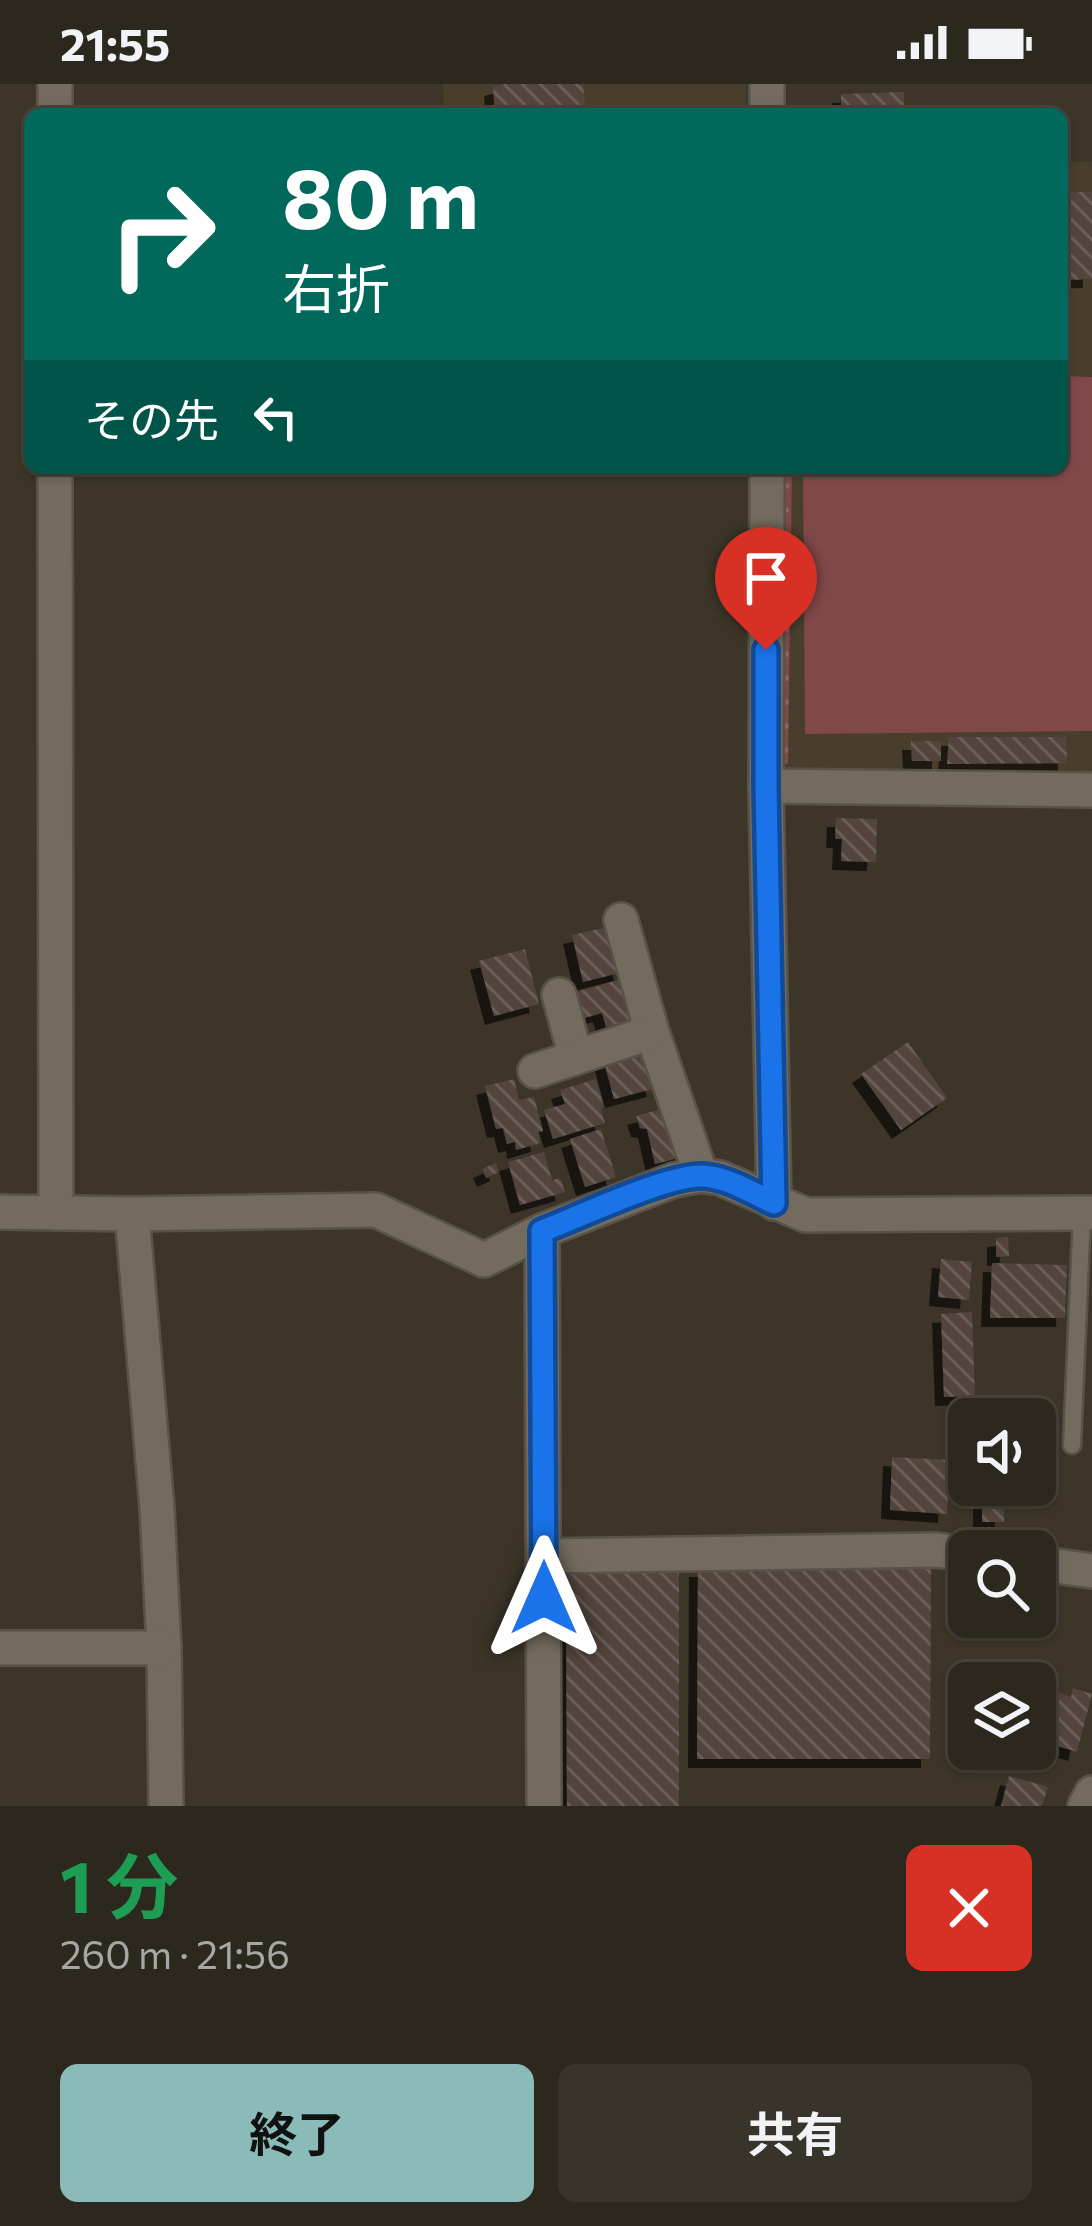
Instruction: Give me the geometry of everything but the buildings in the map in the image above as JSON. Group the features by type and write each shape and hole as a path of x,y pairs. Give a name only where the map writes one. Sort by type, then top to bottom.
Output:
{"street":[{"path":"55,474 56,1213"},
{"path":"767,474 766,787 774,1203"},
{"path":"766,787 1092,790"},
{"path":"621,920 652,1032 701,1175"},
{"path":"559,995 576,1057"},
{"path":"535,1070 652,1032"},
{"path":"0,1212 376,1210 484,1260 542,1231 674,1180 701,1175 720,1178 806,1215 1087,1213"},
{"path":"132,1214 157,1508 166,1806"},
{"path":"542,1231 544,1806"},
{"path":"544,1556 948,1551"},
{"path":"1056,1566 1092,1571"},
{"path":"0,1648 164,1648"},
{"path":"1084,1806 1092,1792"}],"lane":[{"path":"1072,1445 1087,1213"}],"shaded area":[{"path":"443,84 746,84 745,108 444,108"},
{"path":"1068,161 1092,162 1092,775 790,775 783,766 785,474 1068,474"},
{"path":"1068,376 1092,377 1092,731 805,734 803,474 1068,474"},
{"path":"783,474 792,474 788,764 780,763"}],"route":[{"path":"544,1598 542,1231 674,1180 701,1175 720,1178 774,1203 766,650"}]}
